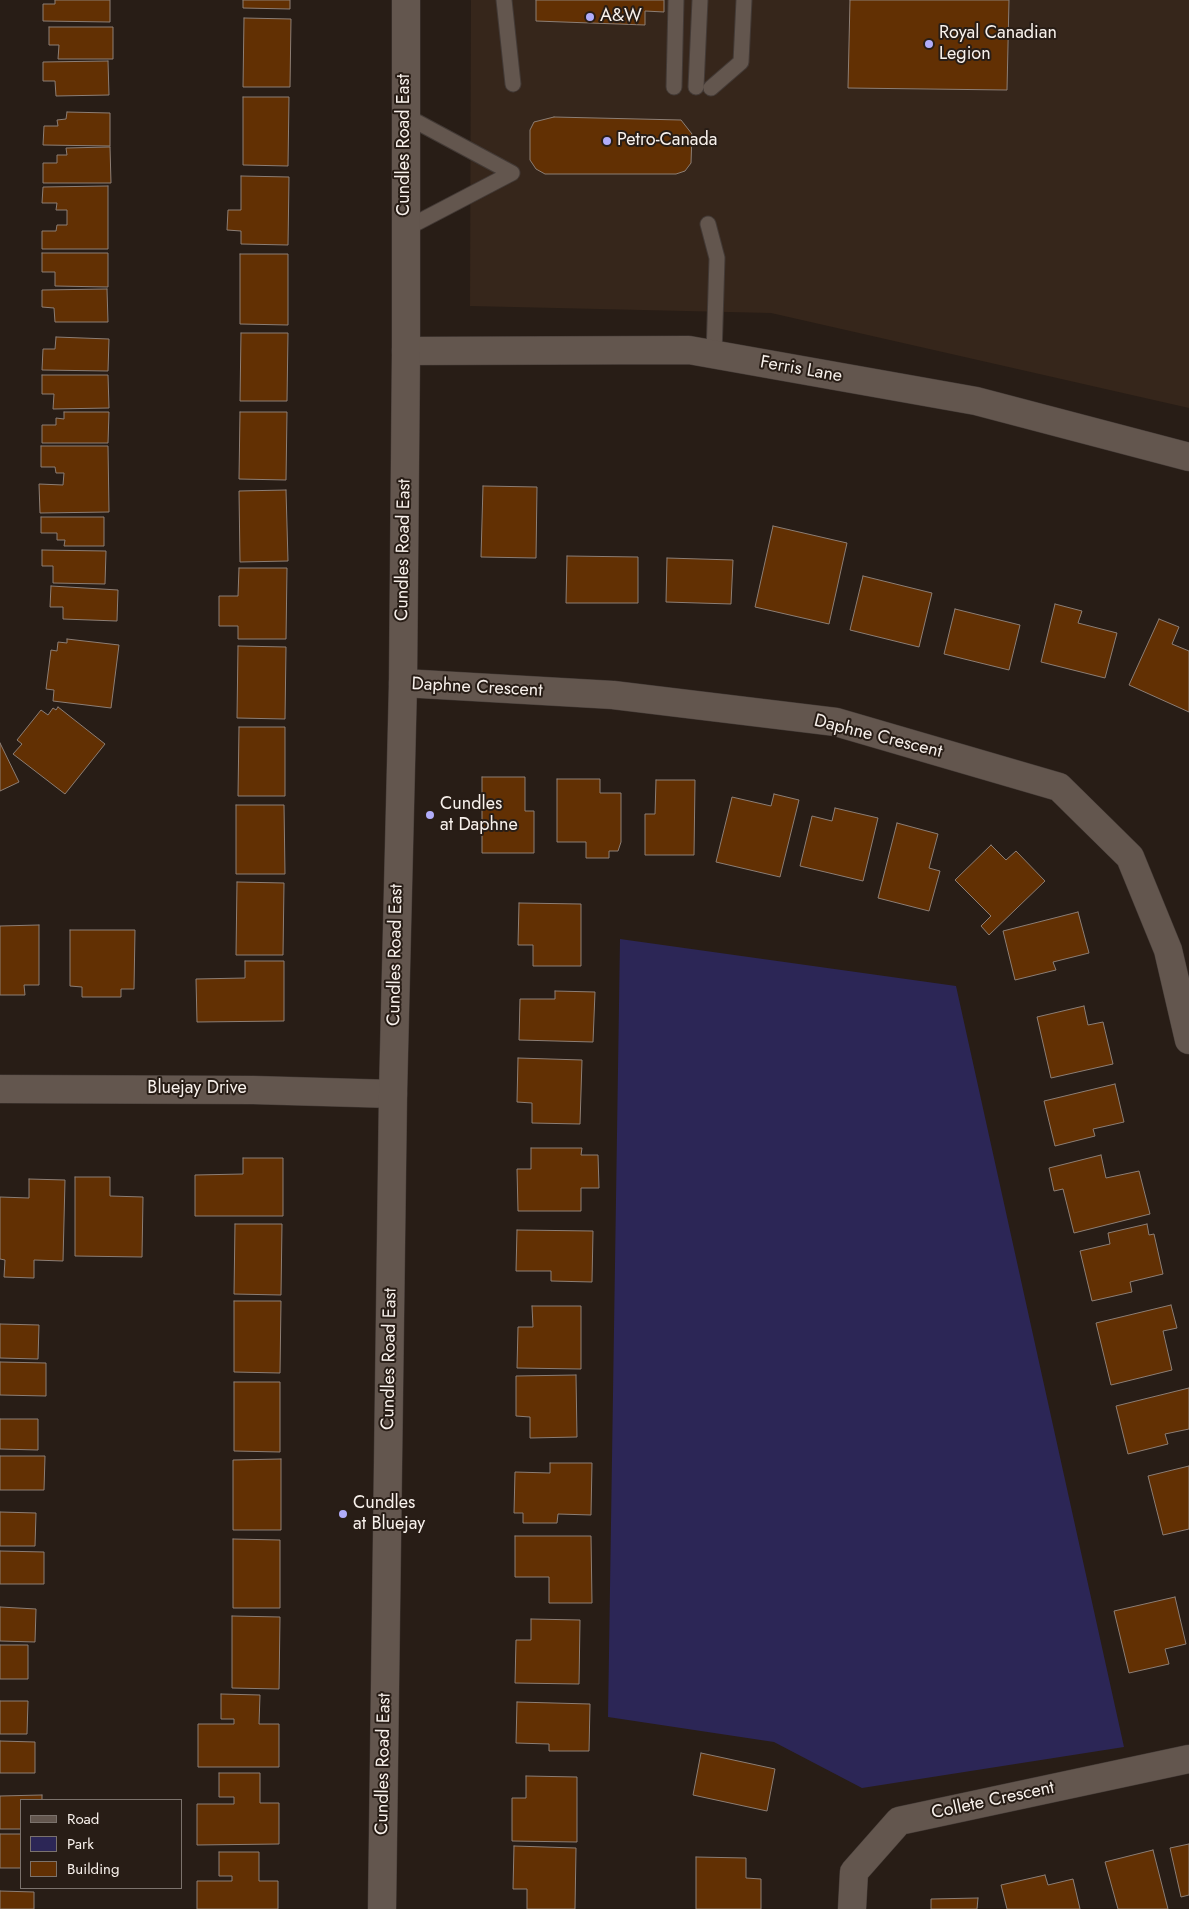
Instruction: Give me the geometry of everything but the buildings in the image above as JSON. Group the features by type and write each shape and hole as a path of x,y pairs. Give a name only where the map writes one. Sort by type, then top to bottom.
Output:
{"street":[{"name":"Cundles Road East","path":"382,1909 393,1094 402,683 406,351 406,0"},
{"name":"Ferris Lane","path":"406,351 689,350 976,401 1189,458"},
{"name":"Daphne Crescent","path":"402,683 613,695 836,722 1059,787 1130,857 1168,950 1189,1040"},
{"name":"Bluejay Drive","path":"0,1089 254,1090 393,1094"},
{"name":"Collete Crescent","path":"852,1909 854,1872 899,1821 1189,1759"}],"lane":[{"path":"504,0 514,84"},
{"path":"674,87 676,0"},
{"path":"700,0 704,88 741,62 744,0"},
{"path":"405,229 512,173 406,116"},
{"path":"708,224 717,258 714,355"}],"shaded area":[{"path":"471,0 1189,0 1189,408 771,313 470,306"}],"green space":[{"path":"620,939 956,986 1124,1747 862,1788 774,1742 608,1717"}],"place":[{"name":"A&W","path":"590,17"},
{"name":"Royal Canadian Legion","path":"929,44"},
{"name":"Petro-Canada","path":"607,141"},
{"name":"Cundles at Daphne","path":"430,815"},
{"name":"Cundles at Bluejay","path":"343,1514"}]}
